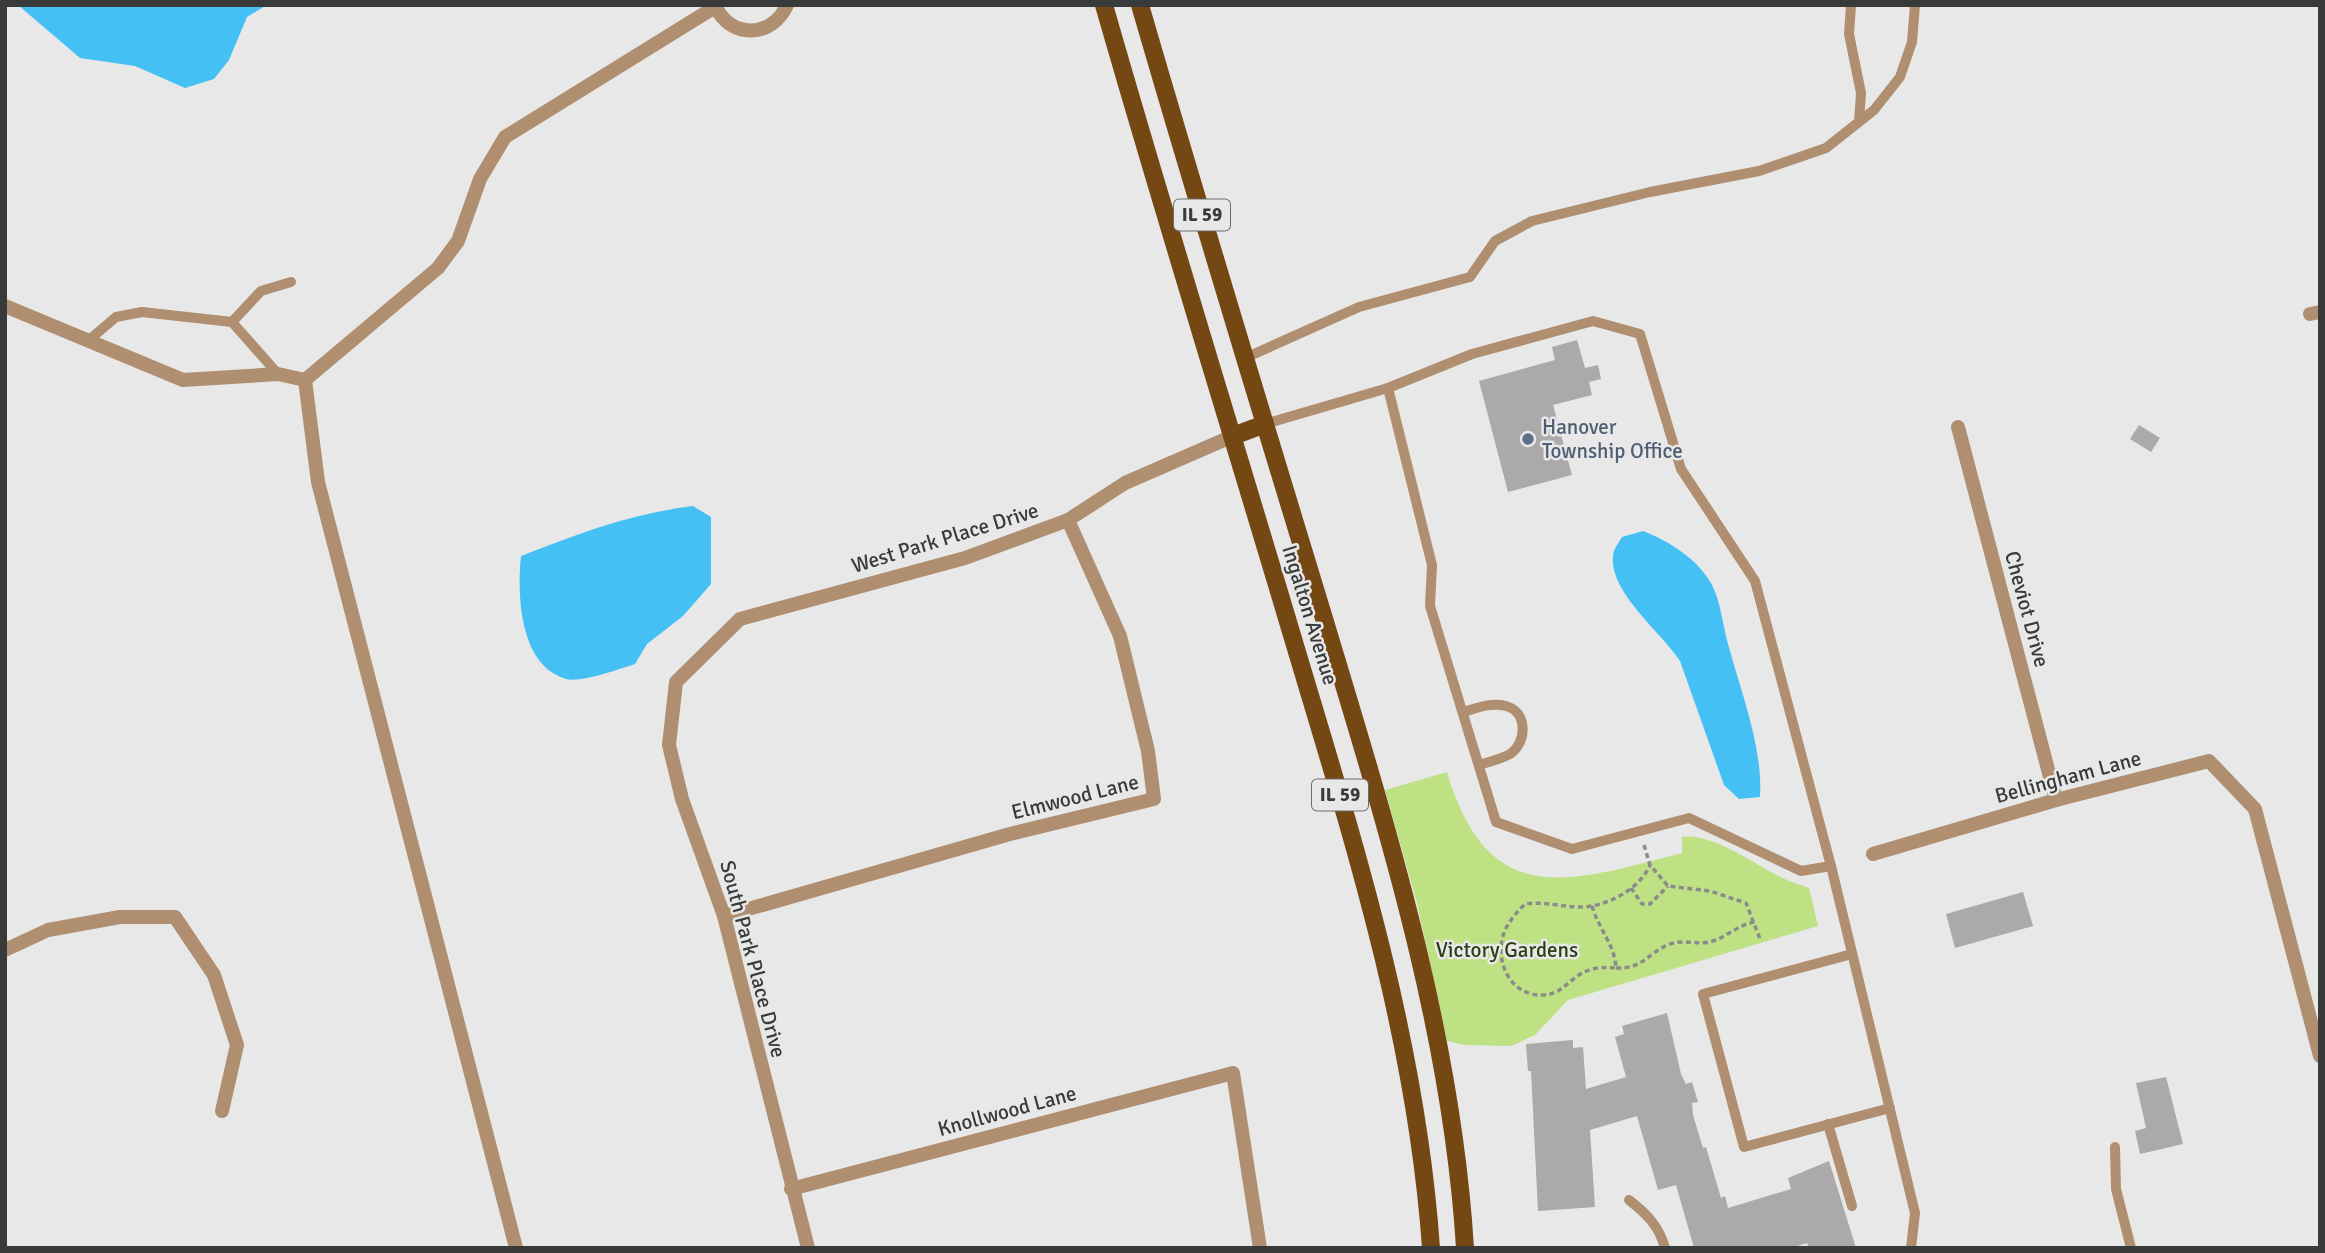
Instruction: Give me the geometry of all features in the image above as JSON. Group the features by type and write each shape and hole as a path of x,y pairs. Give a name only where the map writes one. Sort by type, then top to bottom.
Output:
{"main road":[{"name":"Ingalton Avenue","path":"1104,5 1382,947 1416,1116 1431,1248"},
{"name":"Ingalton Avenue","path":"1140,5 1372,778 1412,924 1443,1070 1465,1248"},
{"path":"1233,436 1265,424"}],"street":[{"path":"305,380 438,268 458,241 480,179 505,137 715,6 730,26 754,31 776,23 787,5"},
{"path":"5,306 183,380 278,374 305,380"},
{"path":"305,380 318,482 516,1248"},
{"name":"Cheviot Drive","path":"1958,428 2056,800"},
{"name":"West Park Place Drive","path":"676,682 740,619 965,558 1068,520 1125,483 1233,436"},
{"name":"Elmwood Lane","path":"724,916 1010,834 1154,799 1149,751 1120,636 1068,520"},
{"name":"South Park Place Drive","path":"676,682 668,745 682,799 724,916 808,1248"},
{"name":"Bellingham Lane","path":"1873,854 2056,800 2209,761 2255,809 2320,1056"},
{"path":"5,950 48,930 120,917 175,917 214,975 237,1045 222,1111"},
{"name":"Knollwood Lane","path":"791,1189 1233,1073 1260,1248"}],"lane":[{"path":"1851,5 1849,34 1861,93 1859,122"},
{"path":"1245,358 1359,307 1470,277 1495,241 1532,221 1650,192 1759,171 1826,148 1874,110 1899,77 1913,41 1915,5"},
{"path":"232,322 261,291 291,282"},
{"path":"89,340 116,317 142,312 232,322 278,374"},
{"path":"1265,424 1388,388 1472,354 1593,321 1640,334 1681,469 1755,581 1831,866 1916,1213 1911,1248"},
{"path":"1388,388 1432,565 1430,606 1496,822 1572,849 1689,818 1801,871 1831,866"},
{"path":"1463,712 1492,704 1509,706 1518,715 1523,728 1522,743 1510,754 1479,765"},
{"path":"1852,954 1703,994 1744,1147 1890,1108"},
{"path":"1828,1124 1852,1206"},
{"path":"2115,1147 2116,1189 2131,1248"},
{"path":"1629,1200 1648,1215 1662,1235 1665,1248"}],"path":[{"path":"1644,845 1650,865 1668,886 1710,891 1746,903 1760,939"},
{"path":"1650,865 1646,874 1631,888 1592,906 1541,901 1525,904 1504,932 1503,968 1522,991 1547,995 1562,990 1570,979 1598,966 1635,968 1667,945 1688,940 1709,943 1741,925 1755,922"},
{"path":"1631,888 1642,904 1650,904 1668,886"},
{"path":"1592,906 1597,925 1615,956 1616,968"}],"green space":[{"name":"Victory Gardens","path":"1447,772 1464,817 1485,848 1510,867 1538,876 1569,877 1604,872 1682,853 1682,837 1706,839 1786,880 1809,888 1818,926 1568,1000 1535,1035 1511,1046 1465,1045 1447,1041 1417,903 1385,790"}],"water":[{"path":"18,5 267,5 247,17 229,60 214,79 185,88 135,66 80,58"},
{"path":"693,506 711,517 711,584 683,616 647,644 635,664 573,680 550,672 539,660 524,627 520,589 521,556 627,519"},
{"path":"1643,531 1663,540 1692,560 1713,587 1755,739 1760,797 1739,799 1724,785 1680,661 1619,584 1614,570 1615,549 1622,537"}],"building":[{"name":"Hanover Township Office","path":"1577,340 1585,368 1598,365 1601,379 1589,382 1592,395 1553,405 1572,475 1508,492 1479,381 1555,360 1552,347"},
{"path":"2139,425 2160,438 2151,452 2130,439"},
{"path":"2023,892 2033,926 1955,948 1946,914"},
{"path":"1667,1013 1681,1074 1686,1084 1692,1082 1698,1102 1692,1103 1693,1115 1703,1148 1706,1147 1721,1198 1725,1196 1728,1208 1791,1189 1788,1178 1829,1161 1856,1248 1809,1248 1807,1243 1791,1248 1694,1248 1676,1185 1658,1190 1637,1116 1590,1130 1595,1207 1538,1211 1531,1071 1528,1071 1526,1044 1573,1040 1573,1048 1583,1047 1586,1089 1626,1077 1615,1037 1624,1034 1622,1026"},
{"path":"2166,1077 2183,1144 2140,1154 2135,1131 2146,1128 2136,1083"}],"place":[{"name":"Hanover Township Office","path":"1528,439"}]}
